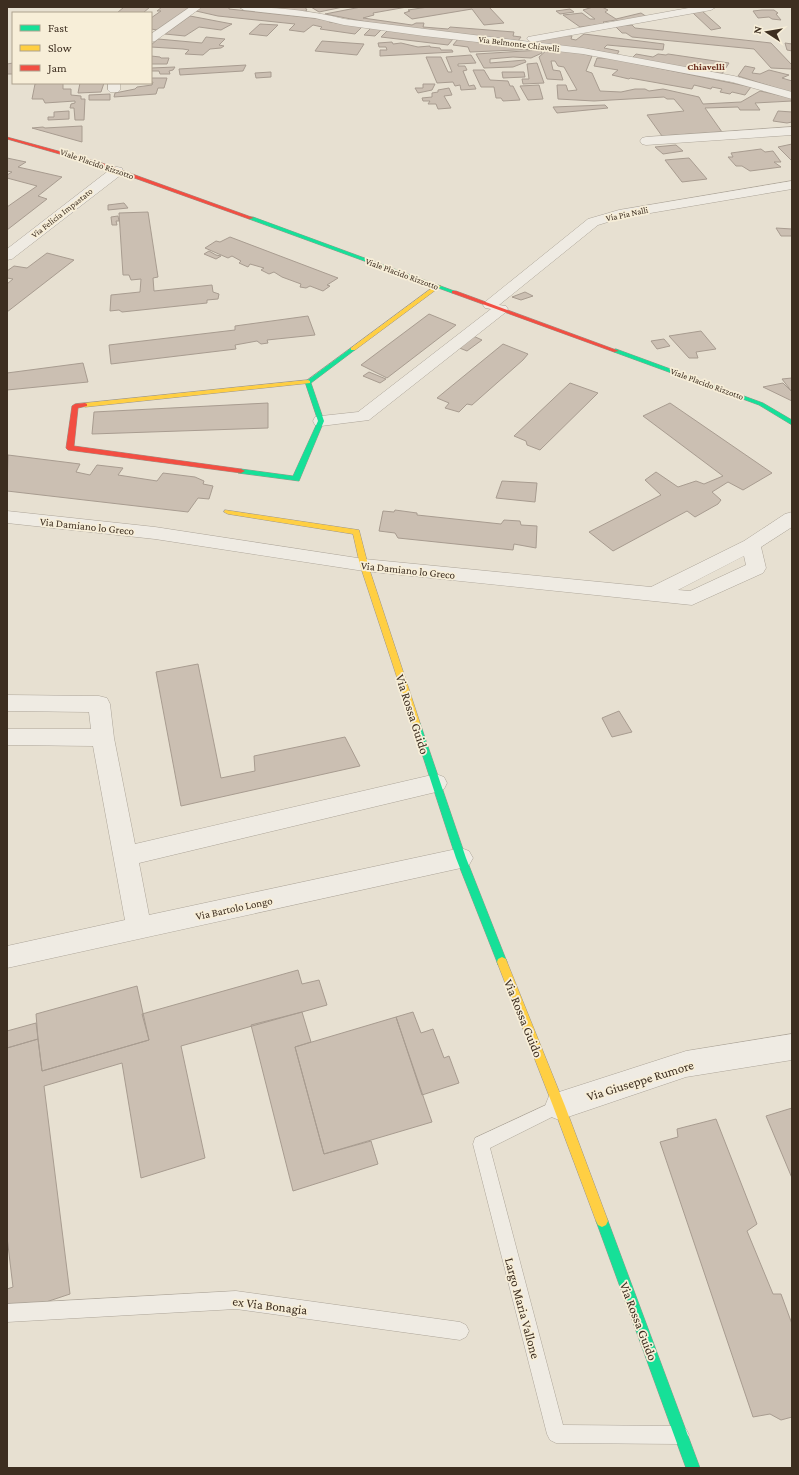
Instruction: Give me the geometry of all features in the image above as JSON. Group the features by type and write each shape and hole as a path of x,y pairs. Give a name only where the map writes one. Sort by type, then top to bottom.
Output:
{"street":[{"path":"152,38 197,7"},
{"name":"Via Belmonte Chiavelli","path":"244,7 315,15 344,22 424,33 522,44 623,58 734,79 792,96"},
{"path":"522,44 532,39 711,7"},
{"path":"315,15 336,10"},
{"path":"646,141 792,131"},
{"name":"Viale Placido Rizzotto","path":"7,138 51,148 118,171 731,392 761,404 792,423"},
{"name":"Via Felicia Impastato","path":"7,256 118,171"},
{"name":"Via Pia Nalli","path":"321,421 363,416 496,307 593,222 619,214 792,185"},
{"path":"308,382 321,421 296,479 70,448 75,406 308,382 438,286"},
{"name":"Via Rossa Guido","path":"228,512 356,532 364,565 461,858 559,1106 682,1434 692,1468"},
{"name":"Via Damiano lo Greco","path":"7,517 155,533 364,565 692,598 756,568 752,545 792,518"},
{"path":"7,703 99,704 139,928"},
{"path":"7,737 104,738"},
{"path":"125,856 436,783"},
{"name":"Via Bartolo Longo","path":"7,957 461,858"},
{"name":"Via Giuseppe Rumore","path":"559,1106 686,1064 792,1047"}],"lane":[{"name":"Largo Maria Vallone","path":"559,1106 481,1144 556,1434 682,1434"},
{"name":"ex Via Bonagia","path":"7,1313 236,1300 460,1331"}],"building":[{"path":"124,7 150,7 144,12 118,12"},
{"path":"162,7 191,7 157,30 152,29 152,17 161,11 157,11"},
{"path":"201,7 229,7 229,9 331,20 329,22 363,26 355,34 320,29 322,27 313,25 304,32 289,30 295,24 218,16 196,11"},
{"path":"263,7 305,7 307,10 304,12"},
{"path":"311,7 343,7 319,12"},
{"path":"361,7 407,7 373,13 374,15 363,18 412,25 416,23 424,23 423,27 448,29 450,27 514,32 513,36 521,37 518,41 393,27 325,14"},
{"path":"428,7 489,7 504,23 484,25 472,9 412,19 404,13 410,11 408,10"},
{"path":"593,7 602,7 608,10 605,12 616,19 641,13 647,17 621,22 616,20 603,22 605,24 580,27 563,15 582,13 590,19 595,19 583,10"},
{"path":"570,9 574,12 560,14 556,11"},
{"path":"774,10 778,13 776,14 781,20 772,19 769,17 758,18 753,11"},
{"path":"702,11 721,28 711,30 693,13"},
{"path":"190,16 232,24 221,30 199,27 185,36 165,34"},
{"path":"260,24 278,25 267,36 249,34"},
{"path":"632,25 635,28 771,43 792,65 792,69 771,68 754,49 632,37 626,33 622,33 615,26"},
{"path":"371,28 382,29 375,36 364,35"},
{"path":"388,30 453,39 448,45 381,37"},
{"path":"584,34 664,44 663,50 607,45 604,48 619,51 617,55 588,49 535,43 537,39 561,35 572,36 571,39 576,40"},
{"path":"206,37 225,39 219,45 224,46 221,48 210,49 203,55 185,54 189,50 183,49 152,47 152,44 158,39 202,43"},
{"path":"458,39 539,47 539,49 470,52 468,47 453,45"},
{"path":"322,41 364,44 357,55 315,51"},
{"path":"392,42 393,44 401,43 418,47 430,46 440,48 441,50 452,50 453,52 380,56 380,50 387,50 386,47 379,47 378,43"},
{"path":"785,43 792,44 792,51 787,50"},
{"path":"548,49 573,51 592,56 586,71 592,73 600,91 621,92 635,89 645,89 649,91 663,89 699,97 703,104 741,102 760,91 792,98 792,101 755,103 760,110 740,110 738,107 705,108 722,132 662,136 647,115 684,111 674,99 667,99 664,97 594,101 558,99 557,85 566,85 568,91 577,90 564,67 558,66 555,61 551,61 553,70 560,71 563,80 547,79 539,57"},
{"path":"541,50 542,53 531,58 513,57 490,59 490,63 525,60 526,62 513,67 484,68 476,54"},
{"path":"636,54 653,57 658,54 668,54 729,63 722,74 632,58"},
{"path":"471,55 476,63 458,64 458,66 465,66 467,70 463,71 469,86 474,85 476,89 461,90 460,85 455,86 453,82 437,83 426,57 441,57 448,72 452,72 446,57"},
{"path":"152,56 169,58 167,64 152,64"},
{"path":"597,58 609,58 751,87 745,95 732,92 730,94 720,92 722,89 712,87 711,89 694,85 692,89 629,79 612,75 618,70 594,66"},
{"path":"12,63 12,74 7,74 7,64"},
{"path":"537,63 544,83 523,84 522,79 529,79 527,64"},
{"path":"246,65 243,71 180,75 179,69"},
{"path":"745,66 755,68 752,73 760,74 769,70 789,75 782,78 792,81 792,93 738,76"},
{"path":"175,67 173,70 169,71 170,74 160,74 159,71 152,71 152,68"},
{"path":"473,70 484,70 490,80 508,81 510,86 513,86 520,100 503,101 501,98 496,98 494,87 481,87"},
{"path":"271,72 271,77 256,78 255,73"},
{"path":"502,72 524,72 525,77 503,78"},
{"path":"152,78 167,78 164,88 158,88 156,94 114,97 115,93 135,89 137,87 152,85"},
{"path":"35,84 63,84 63,89 71,89 71,95 81,96 81,99 85,99 84,120 75,120 74,108 70,108 71,104 75,103 75,101 45,103 43,99 32,99"},
{"path":"80,84 104,84 101,92 78,93"},
{"path":"423,84 435,84 432,90 418,93 415,88 423,88"},
{"path":"539,85 543,99 528,100 520,86"},
{"path":"449,88 452,95 444,96 451,108 438,109 436,104 428,104 430,101 423,101 422,98 432,97 432,93 438,92 438,90"},
{"path":"110,94 110,100 89,100 89,95"},
{"path":"605,105 608,108 557,113 553,107"},
{"path":"69,111 69,119 48,120 48,117 54,117 54,112"},
{"path":"778,111 792,112 792,122 787,123 773,121"},
{"path":"82,126 82,142 32,128 43,127"},
{"path":"792,144 792,161 778,147"},
{"path":"676,145 683,151 663,154 655,147"},
{"path":"761,149 765,152 773,151 781,162 774,162 781,167 750,171 742,166 736,166 728,157 733,157 731,153"},
{"path":"7,158 26,162 18,167 62,177 38,196 47,199 7,230 7,207 37,186 7,178 7,175 12,172 7,171"},
{"path":"689,158 707,179 682,182 665,160"},
{"path":"124,203 128,208 108,210 108,205"},
{"path":"148,212 158,277 153,278 154,291 212,285 213,292 219,294 218,299 207,300 207,303 122,312 119,310 110,311 111,295 140,292 141,279 131,280 129,275 123,275 119,213"},
{"path":"118,216 119,221 116,221 117,225 112,225 111,217"},
{"path":"776,228 792,229 792,236 781,236"},
{"path":"230,237 338,278 327,285 330,286 323,291 310,286 306,288 300,287 301,284 282,277 274,272 269,274 261,270 264,268 250,264 248,267 239,263 241,261 232,256 228,258 205,248 216,241 220,242"},
{"path":"209,251 221,256 216,259 204,254"},
{"path":"47,253 74,260 7,312 7,284 13,279 7,278 7,271 14,266 27,268"},
{"path":"525,292 533,296 521,300 512,297"},
{"path":"429,314 456,325 387,378 361,365"},
{"path":"308,316 315,335 267,340 268,343 261,344 257,341 235,345 236,349 111,364 109,345 235,330 235,326"},
{"path":"701,331 716,349 696,352 698,358 689,358 669,336"},
{"path":"471,335 482,340 467,351 457,347"},
{"path":"664,339 670,346 657,349 651,341"},
{"path":"503,344 528,354 472,405 467,404 459,412 445,408 449,403 437,398"},
{"path":"83,363 88,382 7,390 7,373"},
{"path":"369,372 386,379 380,383 363,376"},
{"path":"792,378 792,392 782,379"},
{"path":"570,383 598,393 540,450 527,445 526,441 514,436"},
{"path":"783,383 792,392 792,401 763,387"},
{"path":"268,403 268,428 92,434 94,412"},
{"path":"670,403 772,473 743,490 728,482 712,492 721,500 718,504 695,517 687,511 613,551 589,532 661,495 645,480 656,472 678,487 696,481 704,484 723,476 643,416"},
{"path":"8,455 80,464 76,472 90,475 97,465 123,468 118,475 157,481 163,473 195,477 204,481 203,484 213,486 209,499 198,498 188,512 7,491"},
{"path":"502,481 537,483 535,502 496,498"},
{"path":"395,510 417,513 417,515 501,524 504,520 520,521 521,525 537,526 536,548 514,544 513,550 398,538 395,533 379,531 383,511 394,512"},
{"path":"198,664 221,778 255,771 254,756 345,737 360,766 181,806 156,672"},
{"path":"619,711 632,732 612,737 602,718"},
{"path":"298,970 302,984 319,980 327,1005 181,1046 205,1158 141,1178 122,1063 44,1086 70,1294 7,1315 7,1289 13,1287 7,1237 7,1048 38,1039 42,1071 149,1040 142,1014"},
{"path":"137,986 149,1040 42,1071 36,1014"},
{"path":"302,1012 311,1042 295,1047 324,1154 371,1141 378,1164 293,1191 251,1025"},
{"path":"413,1012 421,1033 433,1029 444,1058 449,1056 459,1083 422,1095 396,1017"},
{"path":"396,1017 432,1122 324,1154 295,1047"},
{"path":"36,1023 38,1039 7,1048 7,1031"},
{"path":"792,1108 792,1178 766,1116"},
{"path":"716,1119 757,1224 747,1231 773,1294 781,1294 792,1324 792,1417 781,1420 770,1414 753,1417 660,1142 678,1137 677,1129"}],"traffic: fast":[{"path":"251,218 454,292"},
{"path":"241,471 296,479 321,421 308,382 353,349"},
{"path":"616,351 761,404 792,423"},
{"path":"416,723 461,858 502,962"},
{"path":"602,1221 693,1468"}],"traffic: slow":[{"path":"353,349 438,286"},
{"path":"85,405 308,382"},
{"path":"228,512 356,532 364,565 416,723"},
{"path":"502,962 559,1106 602,1221"}],"traffic: jam":[{"path":"7,138 69,154 100,164 251,218"},
{"path":"454,292 616,351"},
{"path":"85,405 75,406 70,448 241,471"}],"district":[{"name":"Chiavelli","path":"706,66"}]}
